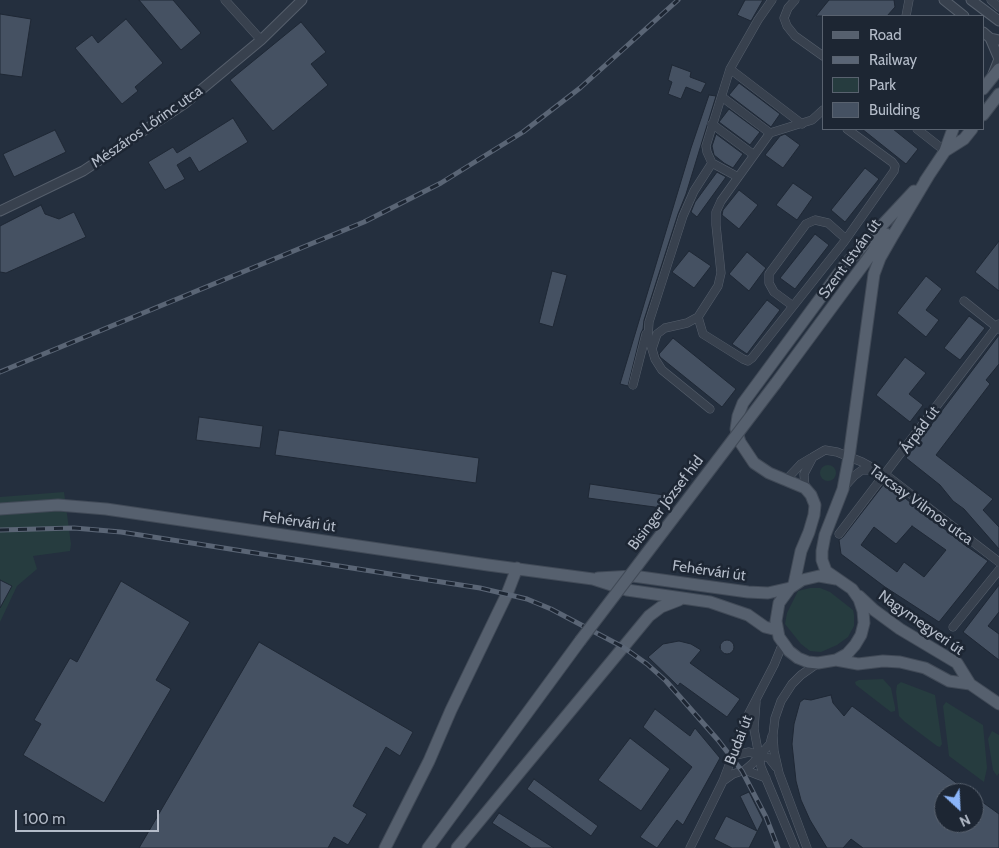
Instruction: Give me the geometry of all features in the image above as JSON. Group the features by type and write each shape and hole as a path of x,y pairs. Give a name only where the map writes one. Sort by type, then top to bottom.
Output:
{"main road":[{"path":"986,85 999,68"},
{"path":"984,114 999,94"},
{"name":"Szent István út","path":"776,383 856,277 929,175 945,151 954,130"},
{"name":"Szent István út","path":"945,151 964,139 971,130"},
{"path":"929,175 884,251 874,274 843,489 825,535 822,551 822,560 826,570 852,589 859,599 864,623 861,635 855,646 847,654 836,660 818,663 808,662 798,658 789,651 777,630 776,621 779,603 792,586 801,551 814,515 815,505 811,495 805,488 785,481 754,463 746,454 736,429 738,416 743,403 844,266 929,175"},
{"name":"Bisinger József híd","path":"428,848 580,641 776,383"},
{"name":"Fehérvári út","path":"0,509 58,505 106,509 594,579 627,590 710,602 748,615 765,627 777,630"},
{"path":"385,848 429,761 451,710 507,594 517,568"},
{"name":"Fehérvári út","path":"594,579 633,576 748,592 768,593 792,586"},
{"path":"792,586 810,577 827,576 836,578"},
{"name":"Nagymegyeri út","path":"852,589 874,610 900,629 957,663 970,684 999,704"},
{"path":"457,848 649,616 661,607 684,599"},
{"name":"Nagymegyeri út","path":"836,660 858,664 883,661 900,662 925,668 949,681 970,684"}],"street":[{"path":"225,0 260,40"},
{"name":"Mészáros Lőrinc utca","path":"0,211 83,171 177,109 260,40 302,0"},
{"path":"738,177 712,163 706,146 730,68 772,0"},
{"path":"795,0 788,8 784,18 787,26 795,36 822,55"},
{"path":"906,15 909,0"},
{"path":"944,0 963,15"},
{"path":"971,0 999,20"},
{"path":"991,0 999,7"},
{"path":"986,85 999,59 991,37"},
{"path":"730,68 802,124"},
{"path":"722,97 770,134"},
{"path":"652,349 657,334 665,328 687,323 698,317 718,286 721,273 716,212 721,201 738,177 770,134 812,120 822,111"},
{"path":"712,124 754,155"},
{"name":"Szent István út","path":"698,317 703,334 742,359 748,360 752,358 846,239 894,171 895,166 892,162 848,130"},
{"path":"918,130 945,151"},
{"path":"633,385 649,322 683,216 694,191 712,163"},
{"name":"Szent István út","path":"793,306 774,292 769,283 769,274 806,224 815,220 828,223 846,239"},
{"path":"964,301 998,326"},
{"path":"649,322 648,338 655,359 662,370 710,409"},
{"name":"Árpád út","path":"839,534 886,475 998,326"},
{"name":"Tarcsay Vilmos utca","path":"785,481 801,464 825,450 831,450 886,475 999,562"},
{"path":"805,488 804,474 813,457"},
{"path":"843,489 862,470 876,470"},
{"path":"953,627 999,570"},
{"name":"Budai út","path":"690,848 723,781 752,707 777,660 783,643"},
{"name":"Budai út","path":"807,848 779,772 774,751 773,735 775,718 781,701 792,684 818,663"},
{"name":"Budai út","path":"723,781 733,774 745,770 759,756 754,729 757,700"},
{"path":"759,756 770,744 773,735"},
{"path":"732,756 749,752 764,756 771,761 779,772"},
{"path":"759,756 761,768 796,848"},
{"name":"Budai út","path":"745,770 766,778"}],"green space":[{"path":"825,465 831,465 836,470 834,479 825,481 820,476 820,470"},
{"path":"64,492 71,544 70,551 33,556 37,569 17,586 0,622 0,497"},
{"path":"820,588 830,592 853,610 854,615 854,626 848,637 837,645 821,652 810,651 801,644 785,624 787,613 798,591"},
{"path":"883,679 891,688 895,711 891,712 856,685 855,682 859,680"},
{"path":"901,682 935,695 942,744 940,747 899,716 896,692 897,685"},
{"path":"946,702 983,725 987,768 984,782 949,756 943,706"},
{"path":"992,731 999,735 999,773 997,776 993,770 988,739"}],"building":[{"path":"139,0 173,0 201,33 181,50"},
{"path":"745,0 763,0 751,21 737,15"},
{"path":"829,0 894,0 895,7 888,15 816,16"},
{"path":"0,14 31,19 22,77 0,74"},
{"path":"126,19 163,63 135,87 138,91 122,104 75,48 92,35 98,43"},
{"path":"301,22 326,52 311,64 328,85 273,131 230,80"},
{"path":"672,65 691,72 690,77 706,83 701,93 686,87 681,99 668,94 672,82 668,80"},
{"path":"739,83 780,114 771,127 729,95"},
{"path":"709,95 716,96 644,320 628,386 620,384 691,148"},
{"path":"729,109 760,132 750,145 719,122"},
{"path":"233,118 248,142 199,172 190,157 177,165 185,179 165,190 148,162 173,147 177,153"},
{"path":"55,130 66,152 14,177 3,154"},
{"path":"863,130 894,130 918,149 906,164"},
{"path":"716,134 743,154 733,168 714,155 712,146"},
{"path":"785,134 800,145 783,168 765,155 780,136"},
{"path":"865,168 879,179 845,222 831,210"},
{"path":"717,172 726,177 697,217 691,212 695,202"},
{"path":"793,183 813,197 797,220 776,205"},
{"path":"739,190 758,205 739,229 722,215 723,210"},
{"path":"41,205 45,214 59,219 74,212 86,237 6,273 0,272 0,226"},
{"path":"815,234 829,245 795,289 780,278"},
{"path":"999,241 999,291 975,272"},
{"path":"689,251 711,266 694,288 672,272"},
{"path":"747,252 766,268 749,291 729,274"},
{"path":"552,271 567,275 553,327 539,323"},
{"path":"926,276 942,289 926,310 939,320 926,337 897,313"},
{"path":"767,300 780,310 747,354 732,344"},
{"path":"969,316 985,328 960,360 944,348"},
{"path":"999,335 999,364 986,380 990,384 936,455 993,499 983,510 999,527 999,549 940,485 906,458"},
{"path":"673,338 736,389 722,407 660,357 659,354"},
{"path":"905,357 926,373 909,394 923,405 910,422 876,395"},
{"path":"199,417 263,426 260,448 196,440"},
{"path":"279,430 479,458 476,483 275,455"},
{"path":"590,484 664,495 662,508 588,498"},
{"path":"884,484 887,484 988,561 939,622 885,587 841,554 839,540","holes":["912,526 946,550 924,577 904,562 897,572 861,545 874,527 896,544"]},
{"path":"0,580 12,586 0,608"},
{"path":"121,581 190,622 156,680 171,689 104,803 23,755 41,724 34,720 70,658 77,662"},
{"path":"999,585 999,612 988,626 999,634 999,660 963,632"},
{"path":"724,640 730,640 734,647 730,654 724,654 720,650 720,644"},
{"path":"679,641 691,644 701,650 690,663 740,699 727,717 680,683 678,686 648,657 663,644"},
{"path":"259,642 413,732 400,756 386,747 353,806 367,814 348,845 334,837 328,848 139,848"},
{"path":"831,695 833,703 844,716 852,706 956,783 934,783 934,833 984,833 984,803 999,814 999,848 863,848 851,839 843,848 827,848 810,820 801,800 796,781 792,744 794,724 800,702 804,699 811,700"},
{"path":"655,709 690,736 695,728 720,758 683,825 677,820 657,848 640,837 692,767 643,727"},
{"path":"630,738 670,769 641,811 598,780"},
{"path":"534,779 598,826 591,836 527,789"},
{"path":"749,792 763,820 749,848 732,848 714,839 726,816 757,831 740,796"},
{"path":"499,813 554,848 531,848 492,823"}],"railway":[{"path":"0,372 364,222 441,183 523,132 580,88 678,0"},
{"path":"0,530 74,528 121,532 480,588 527,599 551,609 623,647 647,664 666,681 718,740 742,771 766,817 778,848"}]}
